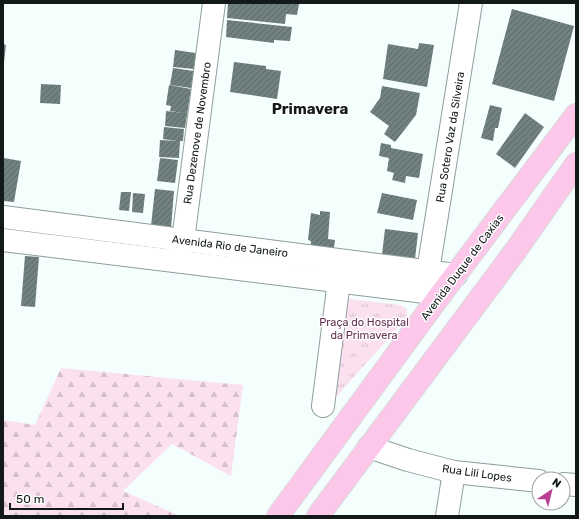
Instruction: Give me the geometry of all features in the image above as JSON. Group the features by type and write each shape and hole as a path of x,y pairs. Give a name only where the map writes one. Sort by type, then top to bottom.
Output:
{"main road":[{"name":"Avenida Duque de Caxias","path":"278,516 441,294 576,115"},
{"path":"318,516 516,250 576,164"}],"street":[{"name":"Rua Dezenove de Novembro","path":"176,261 183,240 214,3"},
{"name":"Rua Sotero Vaz da Silveira","path":"428,271 471,3"},
{"name":"Avenida Rio de Janeiro","path":"3,217 456,275"},
{"name":"Avenida Rio de Janeiro","path":"3,240 441,294"},
{"path":"323,406 339,281"},
{"name":"Rua Lili Lopes","path":"369,447 408,460 454,472 531,480"},
{"path":"447,516 454,472"}],"green space":[{"name":"Praça do Hospital da Primavera","path":"342,298 400,305 407,309 407,318 325,409"},
{"path":"61,368 243,385 231,476 172,444 123,491 180,516 3,516 3,420 35,425"}],"building":[{"path":"228,3 299,4 297,15 286,14 285,24 227,18"},
{"path":"512,9 574,26 554,101 492,84"},
{"path":"227,20 292,27 290,41 274,40 274,43 226,37"},
{"path":"419,43 434,45 427,87 383,79 388,44 418,49"},
{"path":"3,44 6,45 4,62 3,62"},
{"path":"175,50 196,53 194,69 173,67"},
{"path":"234,62 266,66 266,69 281,71 277,99 230,92"},
{"path":"173,68 194,71 191,88 170,85"},
{"path":"41,84 61,85 60,104 40,103"},
{"path":"169,85 191,89 185,128 165,126 166,111 184,113 170,111 171,106 166,105"},
{"path":"382,86 420,93 416,115 395,142 384,134 389,126 370,112 380,98"},
{"path":"490,105 502,108 498,128 495,128 493,141 481,138"},
{"path":"525,113 544,127 515,168 496,154"},
{"path":"164,127 184,129 183,141 180,141 179,158 159,157 160,140 177,141 163,139"},
{"path":"381,143 391,145 391,148 423,154 419,178 406,176 405,183 392,180 394,173 387,171 389,158 379,156"},
{"path":"4,158 21,161 14,202 3,201"},
{"path":"160,158 178,160 175,183 157,181"},
{"path":"155,189 174,191 171,228 151,226"},
{"path":"121,192 131,192 129,211 119,210"},
{"path":"133,193 145,194 143,213 132,212"},
{"path":"382,193 417,200 413,220 377,213"},
{"path":"320,211 330,212 328,239 335,240 333,254 310,252 311,241 308,240 311,213 320,215"},
{"path":"385,229 418,233 415,259 382,255"},
{"path":"25,256 39,257 35,307 21,306"}],"district":[{"name":"Primavera","path":"310,109"}]}
